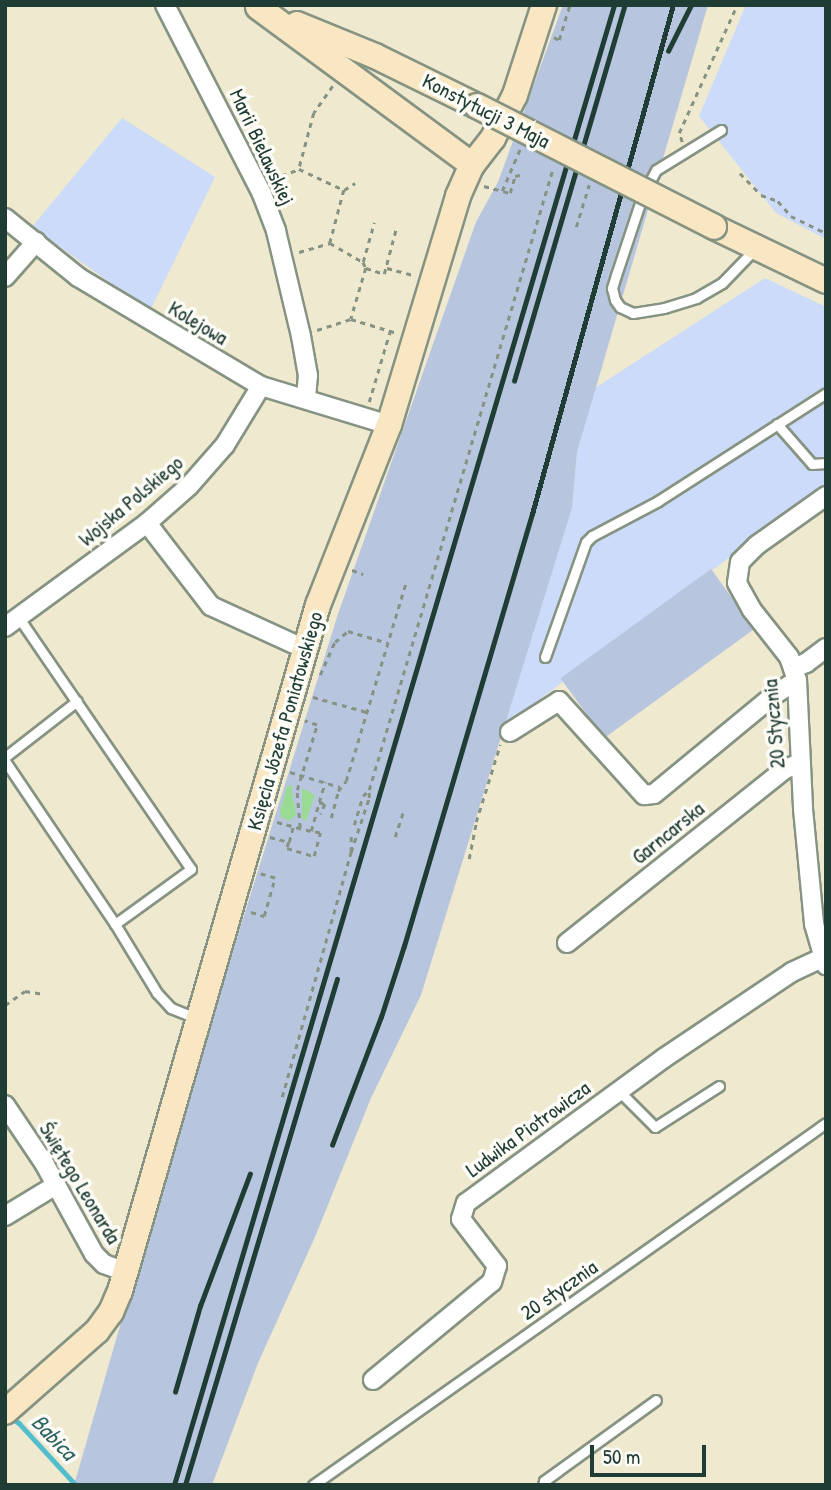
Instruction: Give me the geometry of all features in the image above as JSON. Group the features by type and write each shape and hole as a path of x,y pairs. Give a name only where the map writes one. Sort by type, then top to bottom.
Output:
{"main road":[{"name":"Księcia Józefa Poniatowskiego","path":"8,1409 97,1331 111,1312 126,1272 332,563 458,196 474,174 515,95 544,5"},
{"path":"255,6 335,59 474,174"},
{"name":"Konstytucji 3 Maja","path":"335,59 477,106 826,281"}],"street":[{"name":"Marii Bielawskiej","path":"166,5 257,185 282,256 302,336 308,374 306,399"},
{"name":"Kolejowa","path":"5,218 78,277 261,386 379,422"},
{"path":"5,277 36,242"},
{"name":"Wojska Polskiego","path":"12,622 147,523 189,486 225,445 261,386"},
{"name":"20 Stycznia","path":"825,961 814,924 795,674 789,657 752,610 737,583 740,562 757,545 826,496"},
{"path":"147,523 211,606 305,649"},
{"path":"510,732 559,701 644,795 654,794 774,695 806,663 826,648"},
{"name":"Garncarska","path":"566,943 785,769 801,764"},
{"name":"Ludwika Piotrowicza","path":"373,1380 492,1282 497,1266 461,1219 466,1203 619,1091 792,972 825,961"},
{"name":"Świętego Leonarda","path":"5,1105 56,1185 94,1254 104,1264 126,1272"},
{"path":"5,1216 56,1185"}],"lane":[{"path":"721,130 656,170 643,194 612,288 620,307 634,313 664,308 696,298 722,284 757,246"},
{"path":"545,657 586,542 592,536 658,501 826,393"},
{"path":"777,424 812,464 826,463"},
{"path":"12,622 78,701 191,869 115,924"},
{"path":"78,701 6,762 115,924 157,993 171,1008 199,1019"},
{"path":"619,1091 655,1127 719,1086"},
{"name":"20 stycznia","path":"313,1485 826,1123"},
{"path":"543,1485 656,1400"}],"path":[{"path":"564,6 554,38 559,40 570,5"},
{"path":"684,152 679,133 737,5"},
{"path":"299,169 314,113 335,59"},
{"path":"502,191 523,140"},
{"path":"282,1097 351,852 369,798 369,790 556,158"},
{"path":"257,185 299,169 344,190"},
{"path":"740,173 761,195 778,201 791,216 826,233"},
{"path":"474,174 510,193 515,176 520,175"},
{"path":"576,227 592,176"},
{"path":"330,243 344,190 355,183"},
{"path":"363,262 374,223"},
{"path":"366,268 384,274 396,229"},
{"path":"282,256 330,243 363,262 366,268 351,319"},
{"path":"386,267 421,277"},
{"path":"302,336 351,319 403,335"},
{"path":"379,422 368,408 390,331"},
{"path":"331,818 340,787 346,781 406,582"},
{"path":"315,685 335,642 348,631 388,643"},
{"path":"312,697 367,712"},
{"path":"300,828 297,790 317,725 305,721"},
{"path":"470,859 477,822 502,739 510,732"},
{"path":"290,772 340,787"},
{"path":"311,831 325,782"},
{"path":"354,825 362,796 369,790"},
{"path":"319,802 325,804 321,814"},
{"path":"395,838 404,809"},
{"path":"267,819 320,833 314,856 287,848 293,827"},
{"path":"263,835 289,842"},
{"path":"351,835 351,852"},
{"path":"241,909 264,916 275,878 252,872"},
{"path":"5,1005 25,990 43,994"}],"shaded area":[{"path":"563,5 708,5 577,452 572,508 421,995 371,1098 315,1237 258,1363 212,1485 74,1485 170,1153 338,614 476,222 498,182"},
{"path":"746,5 826,5 826,239 776,213 699,116"},
{"path":"122,118 215,177 150,311 32,227"},
{"path":"765,278 826,307 826,485 504,726 572,508 577,452 595,388"},
{"path":"711,569 754,629 604,738 561,678"}],"green space":[{"path":"291,785 296,815 289,821 281,817 280,812 287,786"},
{"path":"302,788 315,795 306,821 302,819"}],"waterway":[{"name":"Babica","path":"9,1417 19,1423 76,1485"}],"railway":[{"path":"174,1485 614,5"},
{"path":"514,381 625,5"},
{"path":"332,1145 381,1017 404,946 532,514 673,5"},
{"path":"668,51 691,5"},
{"path":"185,1485 337,979"},
{"path":"175,1392 200,1306 250,1174"}]}
